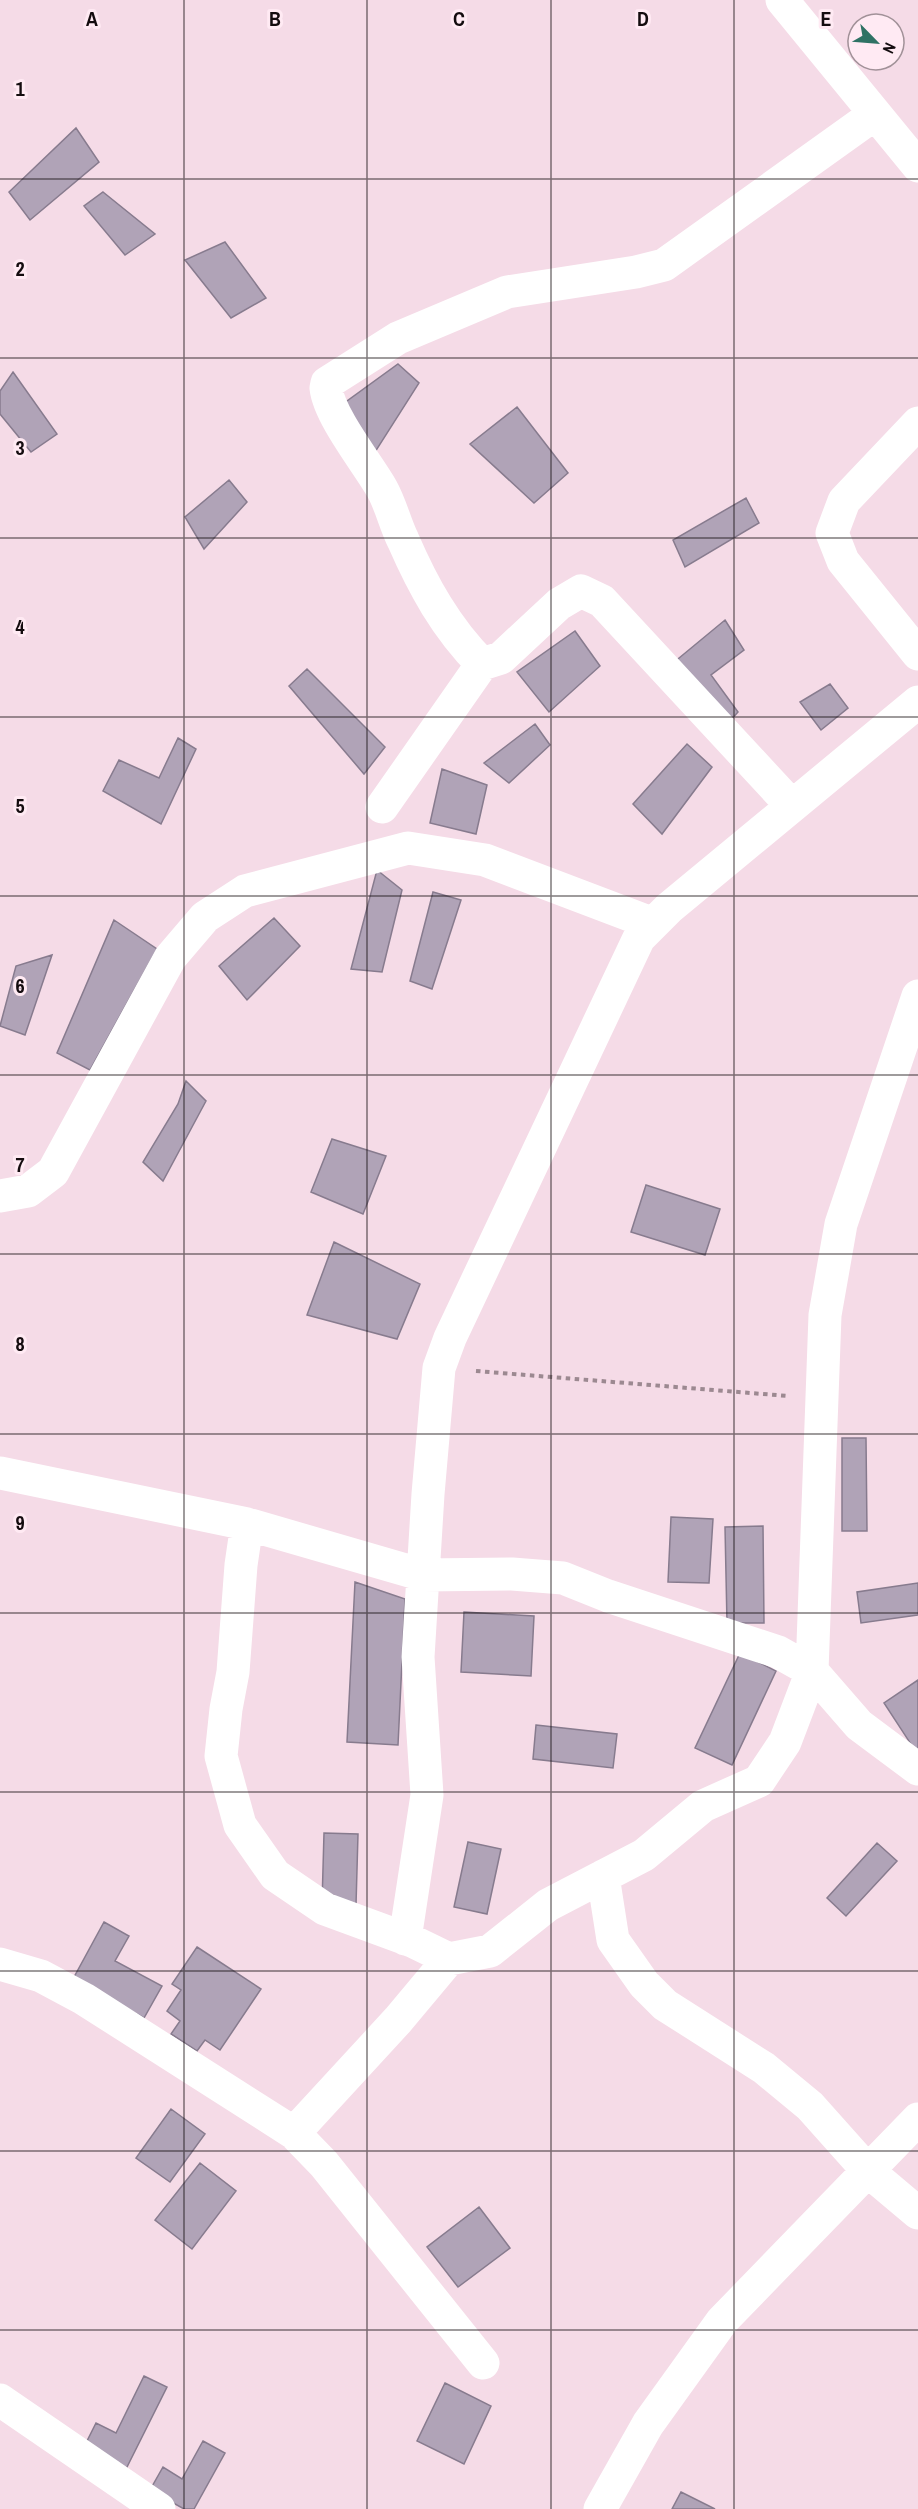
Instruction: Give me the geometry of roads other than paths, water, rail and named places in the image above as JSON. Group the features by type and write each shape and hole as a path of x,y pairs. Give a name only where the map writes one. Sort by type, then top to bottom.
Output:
{"street":[{"path":"782,0 918,166"},
{"path":"482,664 463,644 430,599 402,540 383,490 343,428 327,394 327,382 398,338 507,292 636,272 664,265 874,114"},
{"path":"918,423 844,501 831,532 843,561 918,654"},
{"path":"382,807 482,664 501,658 559,604 581,591 602,601 792,806"},
{"path":"405,1939 427,1795 418,1657 439,1368 450,1338 639,938 651,923 918,702"},
{"path":"0,1196 28,1191 53,1172 170,958 205,917 245,891 358,859 408,848 485,860 651,923"},
{"path":"247,1524 241,1564 233,1672 226,1708 221,1756 240,1825 275,1875 325,1909 405,1939 449,1959 490,1951 548,1905 644,1855 703,1806 759,1781 784,1742 812,1671 825,1315 841,1224 918,996"},
{"path":"0,1473 247,1524 423,1575 512,1574 563,1578 608,1596 778,1652 812,1671 859,1725 918,1769"},
{"path":"603,1876 613,1940 644,1984 665,2005 764,2068 810,2106 868,2170 918,2213"},
{"path":"294,2133 398,2020 449,1959"},
{"path":"0,1964 41,1976 84,1999 294,2133 324,2164 483,2363"},
{"path":"600,2509 648,2424 722,2322 918,2119"},
{"path":"0,2400 159,2509"}]}
